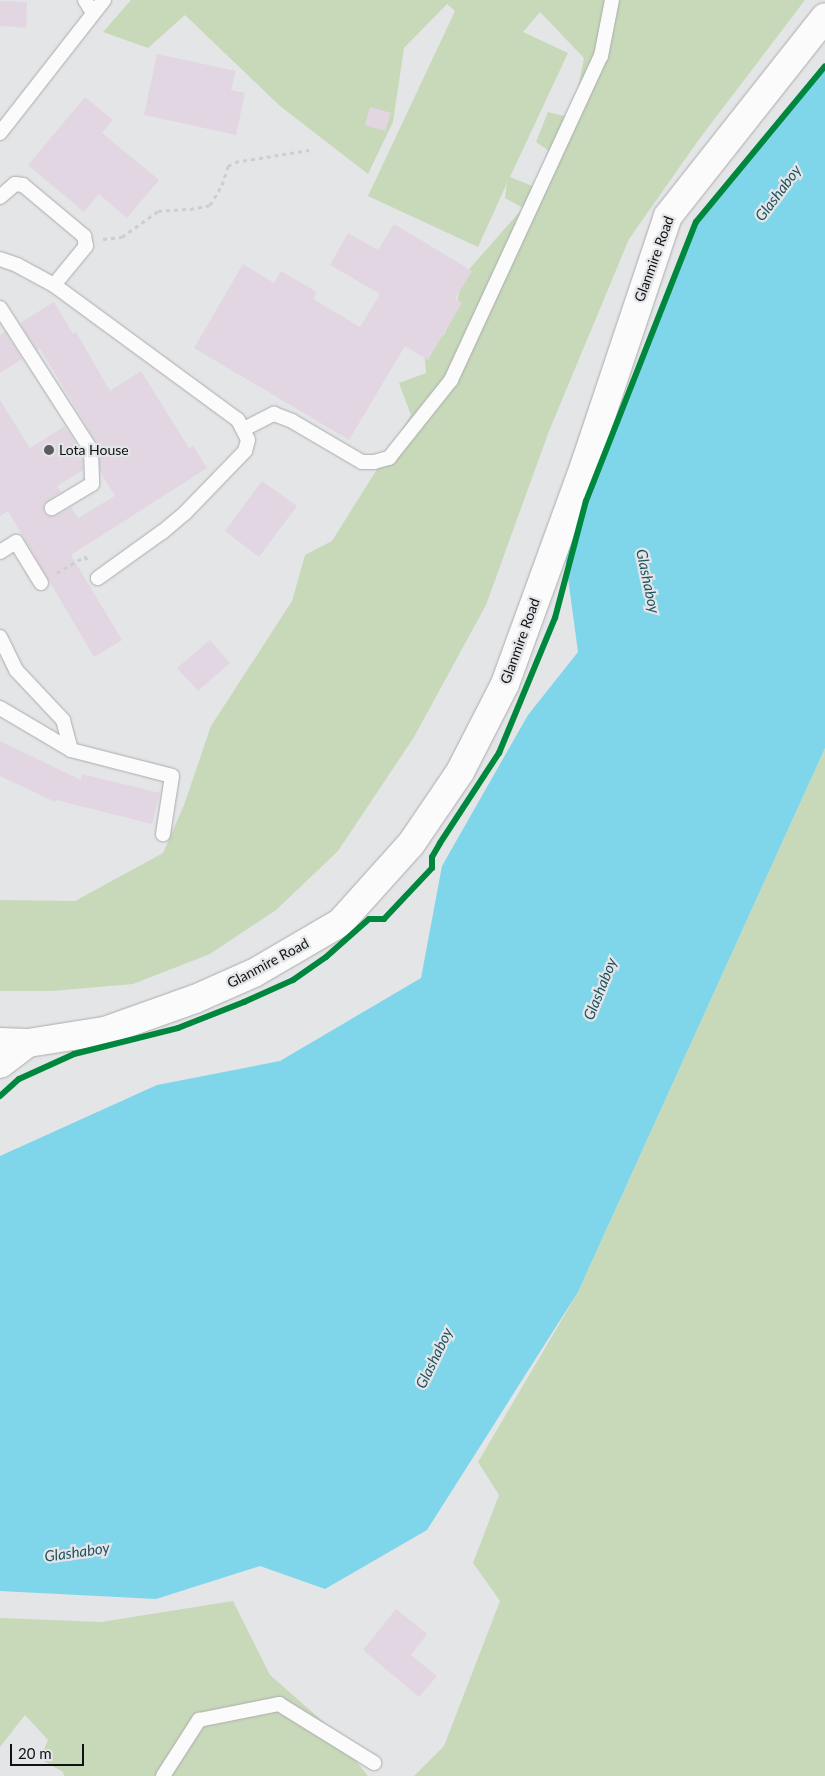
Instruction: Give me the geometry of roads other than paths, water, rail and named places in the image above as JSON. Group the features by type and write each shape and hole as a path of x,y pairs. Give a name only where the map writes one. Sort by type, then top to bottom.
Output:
{"main road":[{"name":"Glanmire Road","path":"0,1042 28,1043 105,1031 195,998 254,973 340,923 411,844 460,772 505,684 586,461 668,216 825,17"},
{"path":"0,1064 28,1043"}],"lane":[{"path":"85,0 93,14"},
{"path":"0,133 104,0"},
{"path":"244,429 274,414 292,421 362,462 374,462 389,458 451,380 601,56 612,0"},
{"path":"0,197 15,184 23,185 86,241 86,246 54,285"},
{"path":"0,259 17,265 54,285 238,420 248,440 245,451 186,512 162,532 98,578"},
{"path":"0,308 91,450 92,484 52,508"},
{"path":"0,552 16,542 41,583"},
{"path":"0,637 16,670 63,720 71,750"},
{"path":"0,708 71,750 172,776 163,834"},
{"path":"163,1776 199,1720 280,1704 374,1763"}],"water":[{"name":"Glashaboy","path":"825,66 825,748 578,1292 427,1530 325,1589 260,1566 156,1599 0,1591 0,1156 157,1085 280,1061 421,978 442,866 528,715 578,652 565,556 692,226"}],"place":[{"name":"Lota House","path":"49,450"}]}
